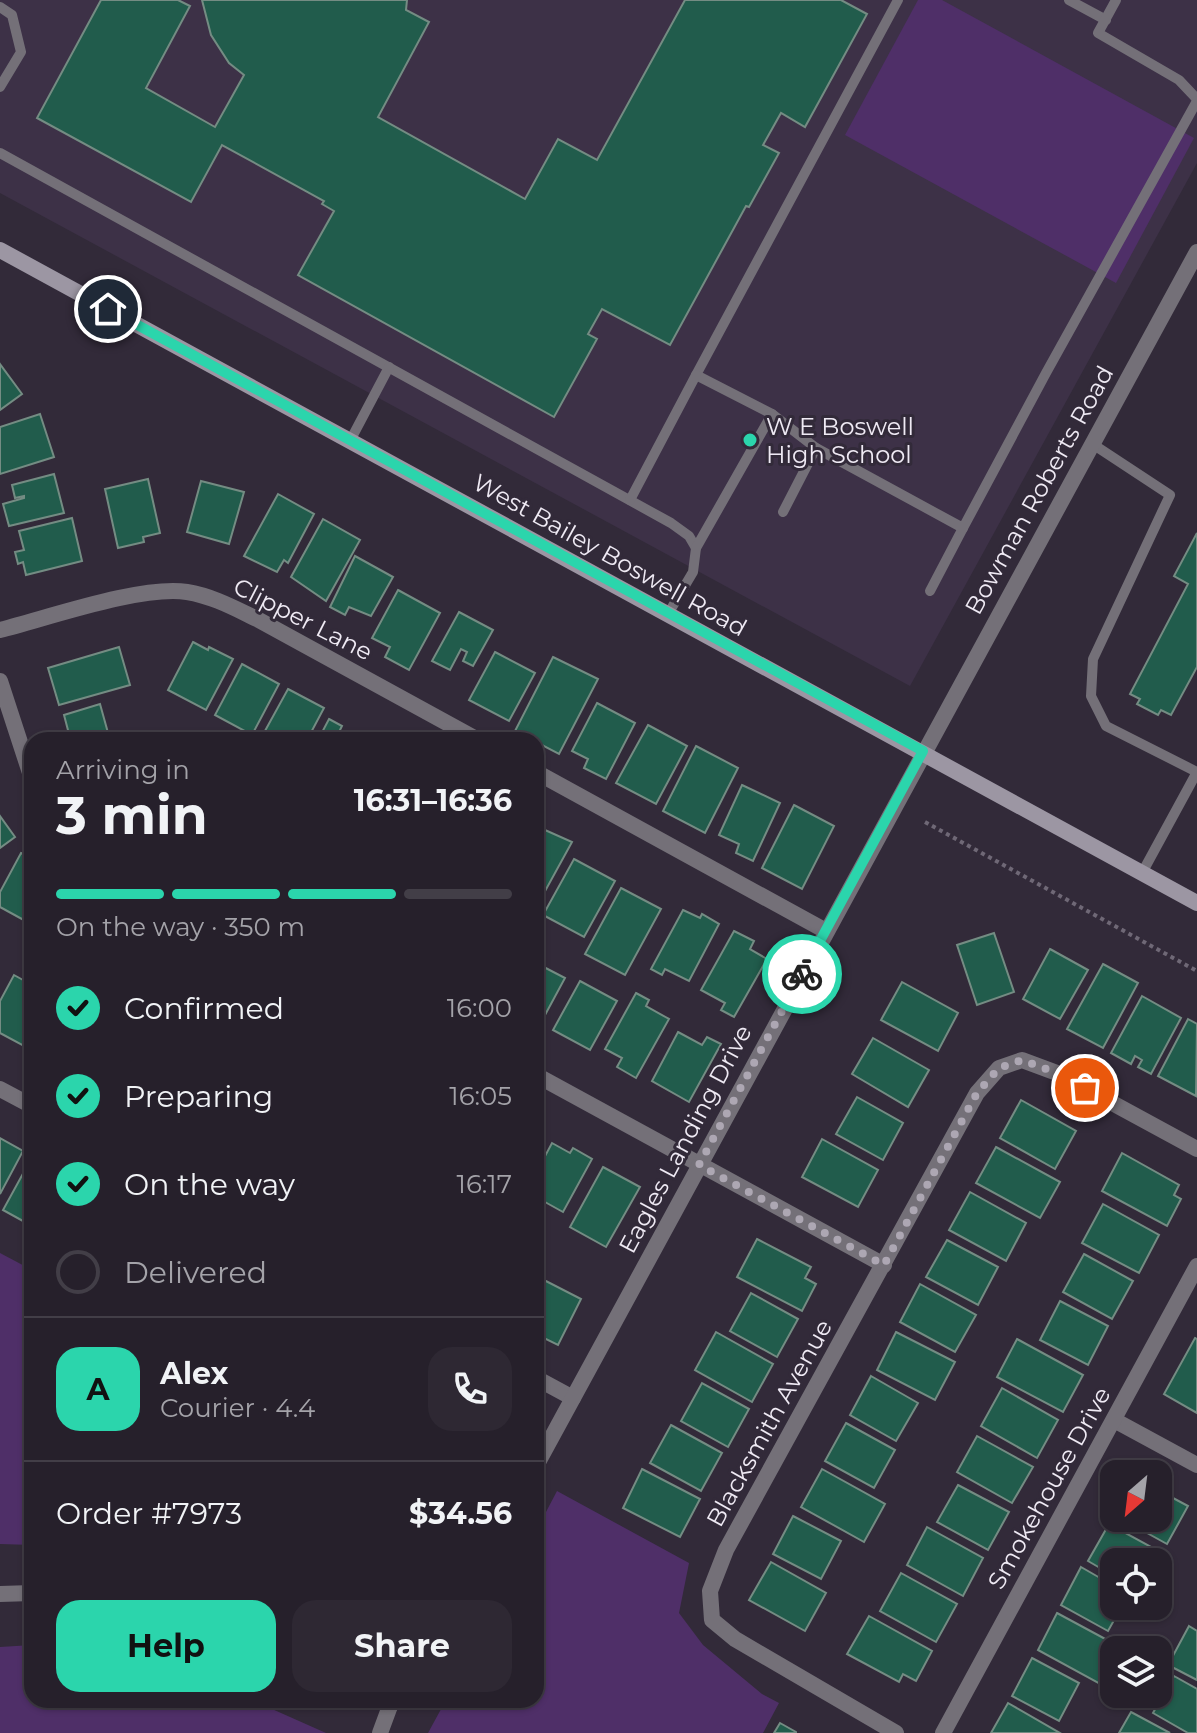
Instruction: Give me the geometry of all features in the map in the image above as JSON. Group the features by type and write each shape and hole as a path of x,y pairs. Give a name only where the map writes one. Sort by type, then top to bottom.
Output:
{"main road":[{"name":"West Bailey Boswell Road","path":"0,250 1197,903"}],"street":[{"name":"Bowman Roberts Road","path":"923,751 1197,252"},
{"name":"Clipper Lane","path":"0,630 157,591 187,592 218,601 257,619 463,732"},
{"path":"0,681 24,754"},
{"name":"Eagles Landing Drive","path":"544,1451 923,751"},
{"path":"544,776 826,931"},
{"name":"Blacksmith Avenue","path":"896,1733 735,1639 712,1620 710,1591 726,1550 977,1093 999,1068 1022,1060 1057,1073 1197,1149"},
{"path":"544,1079 884,1265"},
{"path":"0,1089 24,1102"},
{"name":"Smokehouse Drive","path":"943,1733 1197,1266"},
{"path":"544,1382 573,1398"},
{"path":"1114,1420 1197,1465"},
{"path":"0,1594 24,1593"},
{"path":"380,1733 386,1708"}],"lane":[{"path":"630,500 898,0"},
{"path":"1069,0 1106,20"},
{"path":"930,591 1197,100 1179,80 1098,33 1116,0"},
{"path":"0,7 12,15 21,52 0,87"},
{"path":"0,153 671,523 689,536 696,548"},
{"path":"350,441 389,367"},
{"path":"696,375 772,414 816,448 963,528"},
{"path":"668,614 693,572 696,548 772,414"},
{"path":"1091,443 1170,495 1093,659 1091,696 1106,726 1197,772 1142,873"},
{"path":"783,512 816,448"}],"path":[{"path":"925,822 1197,971"}],"shaded area":[{"name":"W E Boswell High School","path":"0,0 1197,0 1197,163 910,686 0,193"},
{"path":"918,0 942,0 1194,138 1116,283 845,135"},
{"path":"0,1253 24,1266 24,1545 0,1544"},
{"path":"557,1491 689,1563 679,1613 703,1645 762,1694 779,1703 763,1733 428,1733 442,1708 544,1708 544,1516"},
{"path":"24,1646 24,1708 270,1708 326,1733 0,1733 0,1647"}],"building":[{"path":"101,0 178,0 190,6 146,88 215,127 244,75 229,63 211,35 202,0 407,0 406,10 429,22 378,117 525,199 558,139 597,160 685,0 841,0 867,14 805,127 781,113 763,145 779,153 749,207 746,206 670,345 602,309 588,334 597,339 554,417 298,275 334,211 322,204 324,201 222,145 191,202 37,118"},
{"path":"0,364 22,394 0,410"},
{"path":"40,414 54,457 0,474 0,427"},
{"path":"54,474 64,513 9,526 3,504 24,498 15,498 12,485"},
{"path":"148,479 160,533 143,537 144,542 118,548 105,489"},
{"path":"201,481 244,492 229,544 187,532"},
{"path":"278,494 314,514 288,563 284,560 277,572 244,556"},
{"path":"72,518 82,561 26,575 23,562 18,564 15,552 24,550 19,531"},
{"path":"323,519 360,540 326,601 291,577"},
{"path":"1197,533 1197,667 1171,715 1161,710 1158,715 1137,704 1140,699 1130,694 1188,584 1174,576"},
{"path":"355,556 393,577 371,616 349,607 345,615 330,607"},
{"path":"398,590 440,613 409,670 385,657 390,647 372,638"},
{"path":"459,612 493,630 473,666 463,661 467,652 461,649 450,670 432,661"},
{"path":"193,642 233,659 206,710 168,690"},
{"path":"119,647 130,685 59,705 48,668"},
{"path":"495,652 535,673 509,721 469,700"},
{"path":"553,657 598,679 559,754 544,746 544,732 515,731"},
{"path":"242,664 279,684 254,732 246,732 215,715"},
{"path":"288,689 324,708 311,732 264,732"},
{"path":"597,703 635,723 606,779 584,768 588,759 572,751"},
{"path":"100,704 108,732 68,732 64,715"},
{"path":"329,719 342,726 339,732 322,732"},
{"path":"648,725 687,746 656,804 616,783"},
{"path":"696,746 738,768 705,833 663,811"},
{"path":"742,785 780,803 753,861 736,853 739,844 719,835"},
{"path":"794,805 834,826 802,889 762,868"},
{"path":"0,816 15,837 0,848"},
{"path":"544,830 572,842 544,893"},
{"path":"21,853 24,855 24,920 0,907 0,892"},
{"path":"574,859 615,881 584,937 544,913"},
{"path":"621,888 661,909 625,975 585,954"},
{"path":"683,910 700,918 702,914 719,924 689,981 665,969 662,975 651,969"},
{"path":"734,931 754,941 750,949 767,959 734,1017 721,1010 725,1003 701,990"},
{"path":"994,933 1014,992 977,1005 957,945"},
{"path":"1050,949 1088,970 1060,1019 1023,999"},
{"path":"1103,964 1138,983 1103,1048 1067,1029"},
{"path":"544,967 565,978 544,1017"},
{"path":"14,975 24,981 24,1046 0,1033 0,1001"},
{"path":"580,981 617,1001 590,1050 553,1030"},
{"path":"902,982 958,1013 938,1051 881,1020"},
{"path":"636,993 649,1000 646,1006 669,1019 636,1078 617,1067 622,1058 605,1049"},
{"path":"1142,996 1181,1018 1151,1074 1138,1067 1142,1060 1135,1056 1131,1064 1111,1053"},
{"path":"1188,1019 1197,1024 1196,1096 1158,1076"},
{"path":"678,1032 702,1045 707,1037 721,1044 689,1102 652,1081"},
{"path":"873,1038 929,1070 908,1107 852,1074"},
{"path":"857,1097 903,1123 883,1160 836,1134"},
{"path":"1021,1100 1076,1131 1055,1169 1000,1138"},
{"path":"0,1138 23,1151 0,1194"},
{"path":"822,1139 878,1170 858,1207 802,1177"},
{"path":"552,1143 570,1153 573,1148 592,1159 563,1212 544,1201 544,1158"},
{"path":"996,1147 1060,1182 1040,1218 976,1183"},
{"path":"1122,1153 1179,1185 1174,1195 1181,1199 1167,1226 1102,1191"},
{"path":"603,1167 640,1187 606,1247 570,1227"},
{"path":"24,1172 24,1222 3,1210"},
{"path":"970,1192 1026,1223 1006,1261 949,1230"},
{"path":"1103,1204 1159,1235 1139,1273 1082,1243"},
{"path":"757,1239 811,1267 805,1278 816,1284 802,1311 737,1277"},
{"path":"947,1240 998,1267 978,1305 926,1277"},
{"path":"1084,1254 1133,1281 1112,1319 1063,1292"},
{"path":"544,1280 581,1299 558,1345 544,1338"},
{"path":"920,1284 976,1315 955,1352 900,1322"},
{"path":"751,1293 798,1319 777,1357 730,1331"},
{"path":"1060,1301 1108,1326 1088,1365 1040,1340"},
{"path":"716,1332 773,1364 752,1402 695,1370"},
{"path":"896,1332 955,1362 935,1400 877,1370"},
{"path":"1017,1339 1083,1375 1063,1412 997,1377"},
{"path":"1197,1339 1197,1413 1164,1394"},
{"path":"871,1376 918,1403 896,1441 850,1415"},
{"path":"702,1383 749,1409 728,1447 681,1421"},
{"path":"1002,1388 1058,1420 1037,1458 981,1426"},
{"path":"846,1423 895,1450 874,1488 825,1461"},
{"path":"671,1425 722,1453 701,1491 650,1463"},
{"path":"977,1436 1033,1467 1012,1503 957,1472"},
{"path":"642,1469 700,1499 680,1537 623,1508"},
{"path":"822,1469 885,1504 864,1542 801,1507"},
{"path":"958,1485 1009,1512 988,1550 937,1522"},
{"path":"1172,1497 1188,1506 1167,1544 1145,1532 1172,1532"},
{"path":"793,1516 841,1541 821,1579 773,1554"},
{"path":"927,1527 983,1558 963,1596 907,1565"},
{"path":"1104,1532 1124,1532 1153,1548 1100,1548 1100,1568 1088,1561"},
{"path":"771,1562 826,1593 805,1631 749,1600"},
{"path":"1081,1567 1100,1578 1100,1620 1114,1620 1108,1631 1061,1605"},
{"path":"901,1573 957,1604 936,1642 880,1611"},
{"path":"1057,1613 1100,1636 1100,1684 1038,1650"},
{"path":"869,1616 932,1651 916,1681 903,1674 899,1682 847,1654"},
{"path":"1189,1626 1197,1631 1197,1680 1172,1667 1172,1658"},
{"path":"1032,1658 1079,1683 1059,1721 1012,1696"},
{"path":"1174,1676 1197,1689 1197,1733 1188,1733 1153,1713 1156,1708 1172,1708"},
{"path":"1008,1703 1060,1733 991,1733"},
{"path":"1131,1712 1170,1733 1119,1733"},
{"path":"780,1723 796,1732 796,1733 774,1733"}],"way so far":[{"path":"802,974 699,1165 884,1265 977,1093 999,1068 1022,1060 1085,1088"}],"place":[{"name":"W E Boswell High School","path":"750,440"}],"route":[{"path":"108,309 923,751 802,974"}]}
